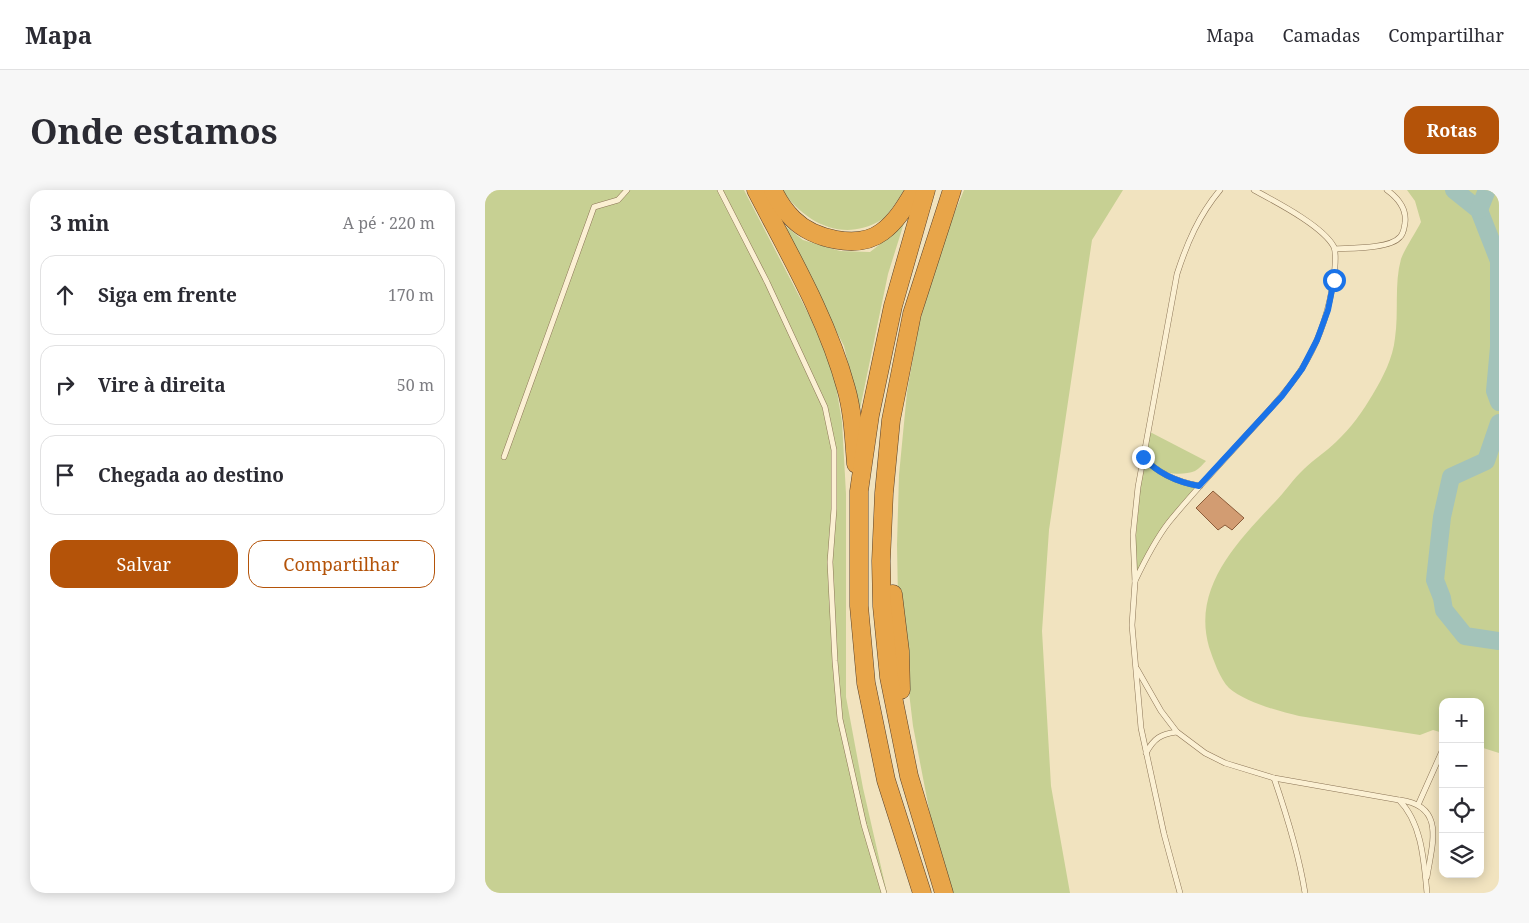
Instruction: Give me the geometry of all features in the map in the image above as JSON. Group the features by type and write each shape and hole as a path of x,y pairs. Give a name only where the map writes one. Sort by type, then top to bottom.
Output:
{"highway":[{"path":"756,190 813,301 833,348 847,390 853,427 859,491 859,606 866,684 886,780 922,893"},
{"path":"773,190 779,203 794,220 816,234 838,241 861,241 881,233 898,217 915,190"},
{"path":"859,491 870,415 893,306 926,190"},
{"path":"944,893 924,826 901,685 900,651 893,602 886,469 891,420 912,314 953,190"}],"lane":[{"path":"504,458 594,207 618,200 627,190"},
{"path":"720,190 775,300 825,407 834,450 834,509 831,562 835,661 840,719 864,825 884,893"},
{"path":"1180,893 1141,728 1132,625 1135,582 1133,550 1135,515 1143,457 1177,274 1196,224 1219,190"},
{"path":"1135,582 1156,540 1199,486 1282,396 1302,369 1317,340 1328,310 1334,280 1335,249 1325,236 1309,223 1284,206 1254,190"},
{"path":"1335,249 1368,247 1391,243 1401,237 1406,218 1401,203 1387,190"},
{"path":"1143,457 1157,471 1174,480 1199,486"},
{"path":"1135,666 1161,711 1177,732 1205,753 1225,764 1274,778 1418,805 1432,821 1433,831 1426,882"},
{"path":"1146,754 1151,743 1157,737 1177,732"},
{"path":"1418,805 1439,758"},
{"path":"1274,778 1297,851 1305,893"},
{"path":"1399,800 1410,813 1415,825 1420,844 1427,893"}],"green space":[{"path":"485,190 744,190 810,317 833,368 842,422 846,494 846,697 863,788 887,893 485,893"},
{"path":"782,190 904,190 884,218 867,227 853,230 826,226 813,220 791,202"},
{"path":"964,190 1123,190 1092,240 1049,530 1042,631 1051,786 1070,893 952,893 934,835 913,726 898,600 899,475 907,392 919,324 944,238"},
{"path":"1407,190 1499,190 1499,753 1484,748 1484,698 1439,698 1439,732 1433,730 1420,735 1299,716 1253,702 1229,688 1223,679 1209,647 1205,625 1207,605 1212,586 1233,550 1300,473 1347,431 1365,407 1384,374 1394,345 1401,259 1421,222 1415,201"},
{"path":"909,207 888,274 857,423 851,376 844,346 779,221 803,240 840,251 870,252 888,238"},
{"path":"1150,432 1206,461 1196,470 1189,473 1174,474 1161,470 1155,466 1148,455 1147,446"},
{"path":"1143,457 1157,471 1200,486 1169,523 1135,582 1131,562 1136,536"}],"building":[{"path":"1213,491 1244,518 1232,530 1225,525 1218,530 1196,508"}],"waterway":[{"path":"1454,190 1479,210 1499,261 1499,347 1495,391 1499,402"},
{"path":"1479,210 1487,190"},
{"path":"1499,423 1486,461 1451,477 1442,517 1435,580 1442,598 1444,610 1465,636 1499,641"}],"route":[{"path":"1143,457 1157,471 1174,480 1199,486 1216,470 1282,396 1302,369 1317,340 1328,310 1334,280"}]}
